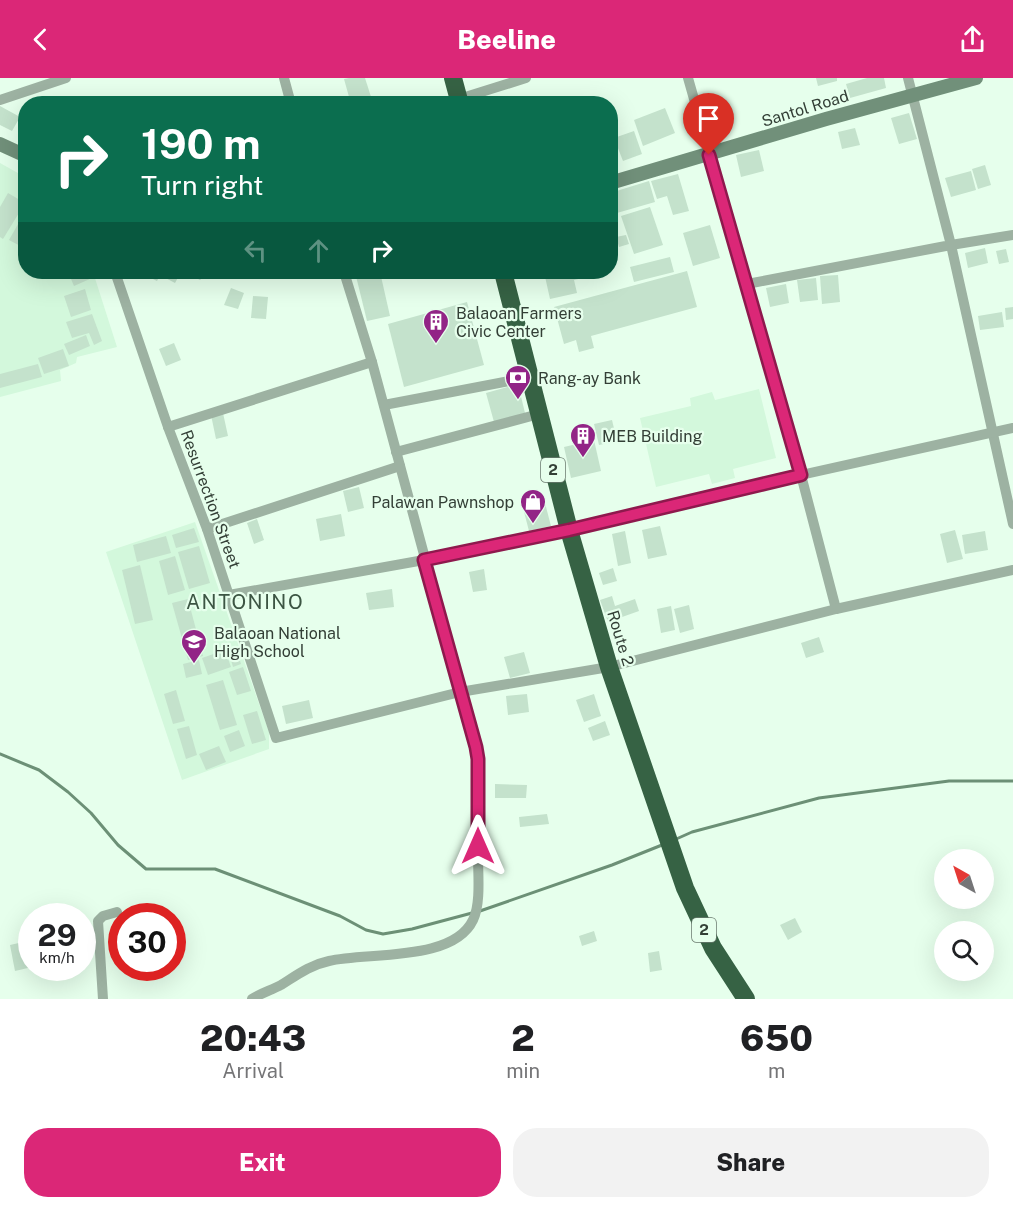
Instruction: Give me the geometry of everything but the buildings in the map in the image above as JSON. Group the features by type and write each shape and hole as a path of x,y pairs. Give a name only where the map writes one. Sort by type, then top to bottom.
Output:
{"highway":[{"path":"453,78 454,96"},
{"name":"Route 2","path":"504,279 569,530 609,667 685,888 713,948 746,999"}],"main road":[{"name":"Santol Road","path":"618,181 976,78"},
{"path":"0,144 18,152"}],"street":[{"path":"0,100 66,78"},
{"path":"284,78 289,96"},
{"path":"472,96 526,78"},
{"path":"688,78 801,475 836,609"},
{"path":"908,78 951,245 1013,524"},
{"path":"747,284 1013,235"},
{"name":"Resurrection Street","path":"117,279 168,427 207,529 276,738 460,692"},
{"path":"252,999 312,966 348,958 407,953 446,944 472,922 475,915 478,885 478,759 384,405 346,279"},
{"path":"168,427 372,362"},
{"path":"384,405 530,377"},
{"path":"396,452 539,414"},
{"path":"229,595 424,560 569,530 1013,428"},
{"path":"207,529 400,466"},
{"path":"460,692 609,667 836,609 1013,570"},
{"path":"103,999 98,921 108,915"}],"shaded area":[{"path":"0,163 18,173 18,279 95,279 117,347 77,357 76,363 60,370 61,381 0,397"},
{"path":"759,389 776,458 733,469 735,478 712,484 709,474 656,487 640,418 691,406 690,398 712,392 715,400"},
{"name":"Balaoan National High School","path":"195,522 269,732 269,749 182,780 106,552"}],"waterway":[{"path":"0,754 39,770 68,792 91,813 118,845 146,869 215,869 340,916 366,930 383,934 472,913"},
{"path":"674,840 692,832 819,798 949,781 1013,781"},
{"path":"480,911 662,845"}],"place":[{"name":"Balaoan Farmers Civic Center","path":"436,345"},
{"name":"Rang-ay Bank","path":"518,401"},
{"name":"MEB Building","path":"583,459"},
{"name":"Palawan Pawnshop","path":"533,525"},
{"name":"Balaoan National High School","path":"194,665"}],"district":[{"name":"ANTONINO","path":"245,602"}],"route":[{"path":"478,846 476,747 424,560 569,530 801,475 709,155"}]}
